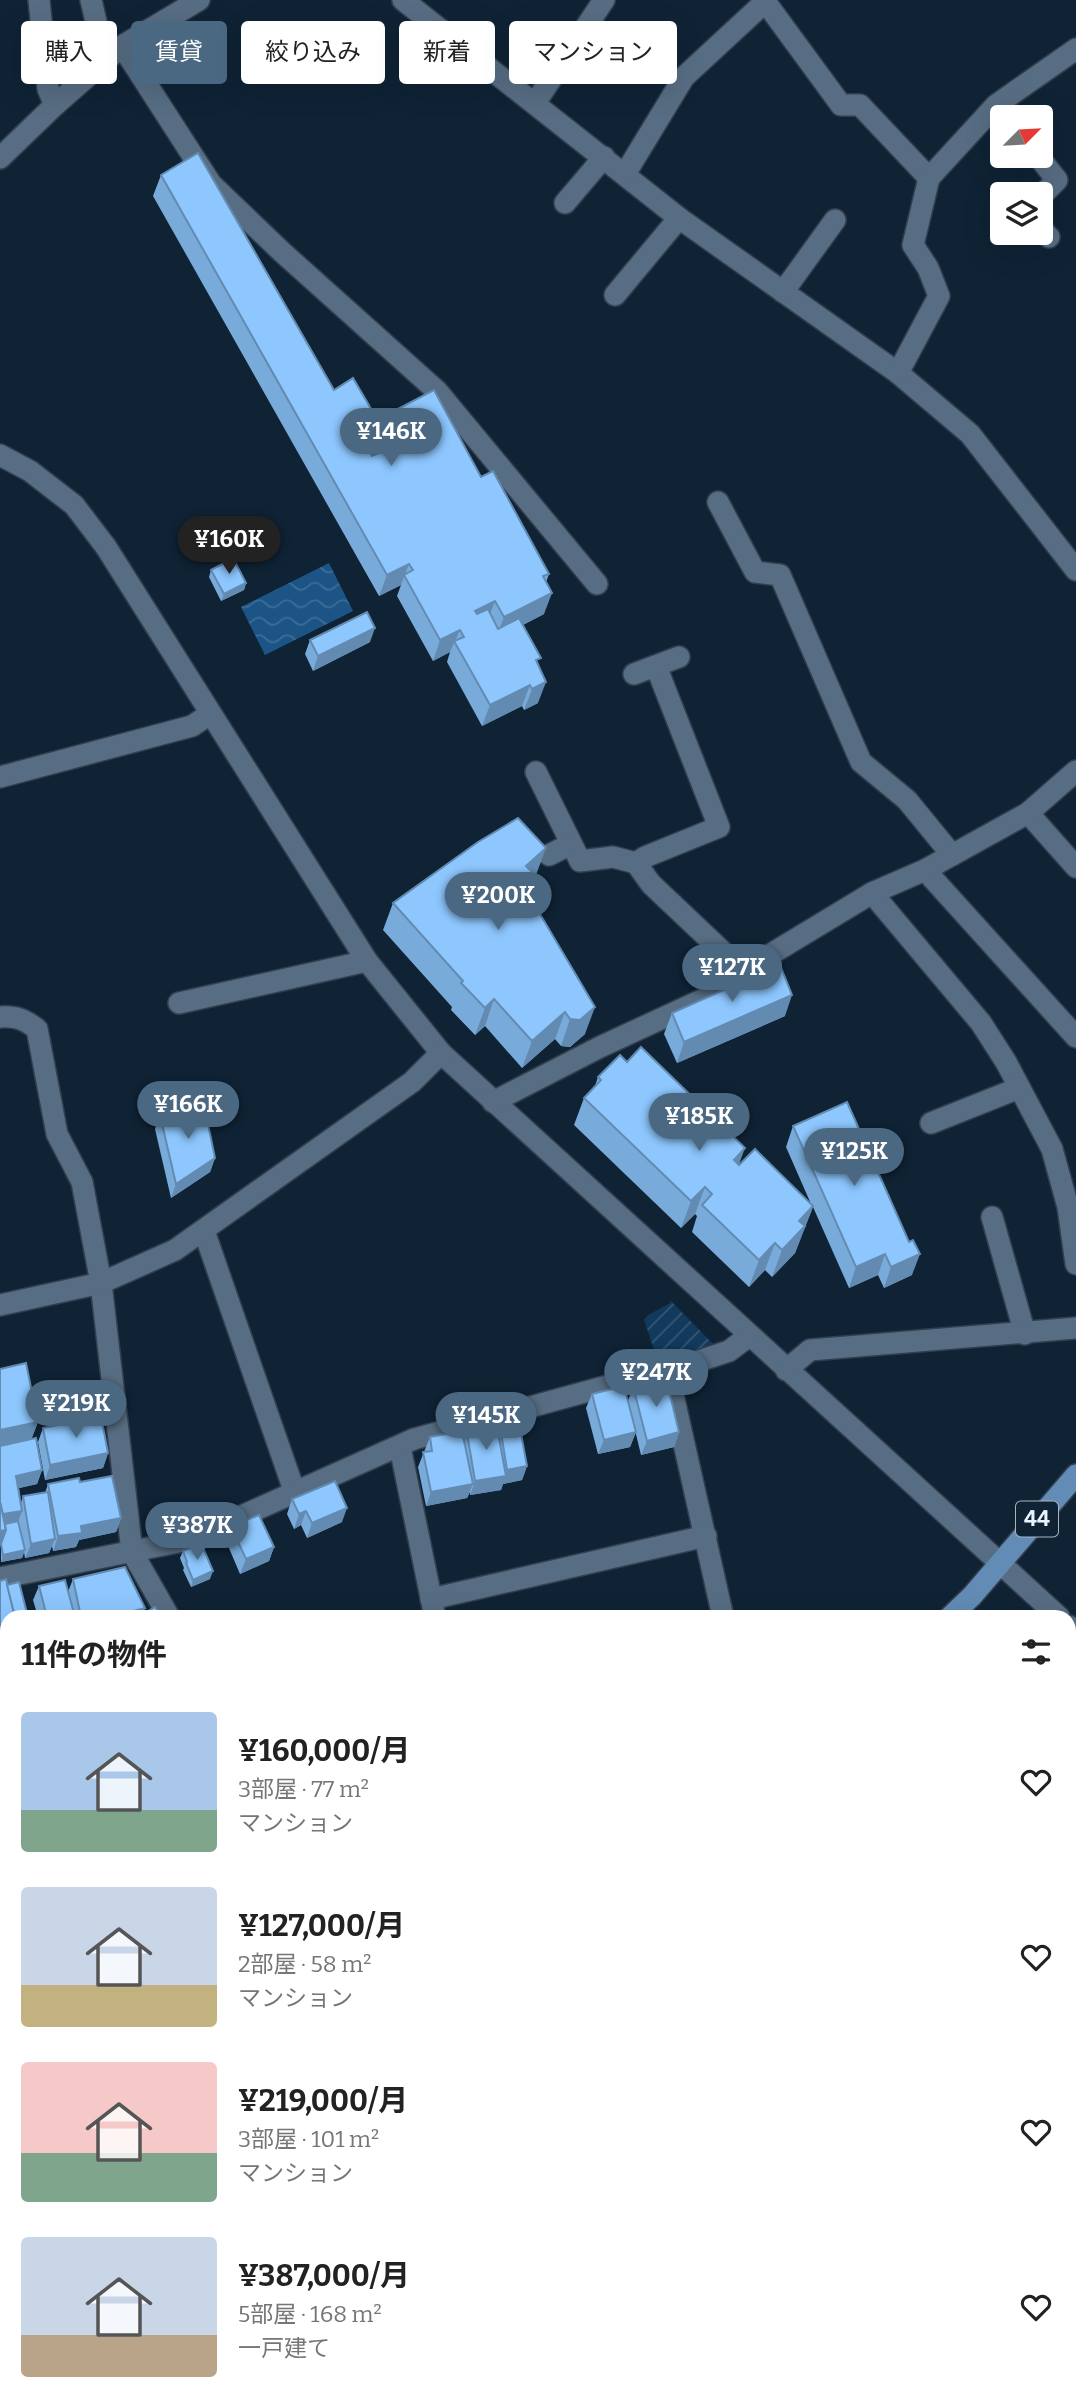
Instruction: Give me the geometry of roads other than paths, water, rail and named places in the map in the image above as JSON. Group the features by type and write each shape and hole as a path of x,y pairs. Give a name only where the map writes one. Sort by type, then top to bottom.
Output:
{"main road":[{"name":"44","path":"957,1610 1076,1475"}],"street":[{"path":"39,0 48,89 55,105"},
{"path":"91,0 96,21"},
{"path":"117,50 199,0"},
{"path":"403,0 679,218 898,373 970,434 1076,570"},
{"path":"535,103 604,0"},
{"path":"625,174 684,77 764,1 841,105 860,105 929,178"},
{"path":"122,46 211,184 282,252 437,391 597,584"},
{"path":"1008,105 1076,49"},
{"path":"0,158 79,84"},
{"path":"898,373 939,296 928,268 913,245 929,178 990,121"},
{"path":"565,203 604,157"},
{"path":"1048,168 1057,180 1053,184"},
{"path":"615,295 679,218"},
{"path":"783,292 835,220"},
{"path":"0,455 30,471 74,505 106,547 367,961 441,1053 1051,1610"},
{"path":"718,502 755,572 780,575 861,762 907,800 952,855"},
{"path":"634,674 679,657"},
{"path":"636,863 719,827 656,666"},
{"path":"0,777 192,726 210,714"},
{"path":"493,1102 600,1047 722,991 743,971 872,893 925,870 1028,813 1076,771"},
{"path":"536,772 580,861 613,857 636,863 651,884 743,971"},
{"path":"1028,813 1076,867"},
{"path":"549,855 571,844"},
{"path":"925,870 1076,1037"},
{"path":"872,893 981,1023 1006,1062 1052,1149 1068,1208 1076,1264"},
{"path":"179,1003 367,961"},
{"path":"0,1017 13,1016 37,1029 57,1134 82,1182 102,1283 132,1552 165,1610"},
{"path":"0,1305 102,1283 150,1263 204,1231 412,1082 441,1053"},
{"path":"931,1123 1019,1088"},
{"path":"992,1217 1025,1334"},
{"path":"204,1231 295,1493"},
{"path":"786,1370 810,1350 1076,1328"},
{"path":"0,1578 188,1540 414,1439 729,1351 749,1336"},
{"path":"667,1368 722,1610"},
{"path":"400,1447 433,1608 706,1536"}],"water":[{"path":"329,563 353,611 265,655 241,607"}]}
